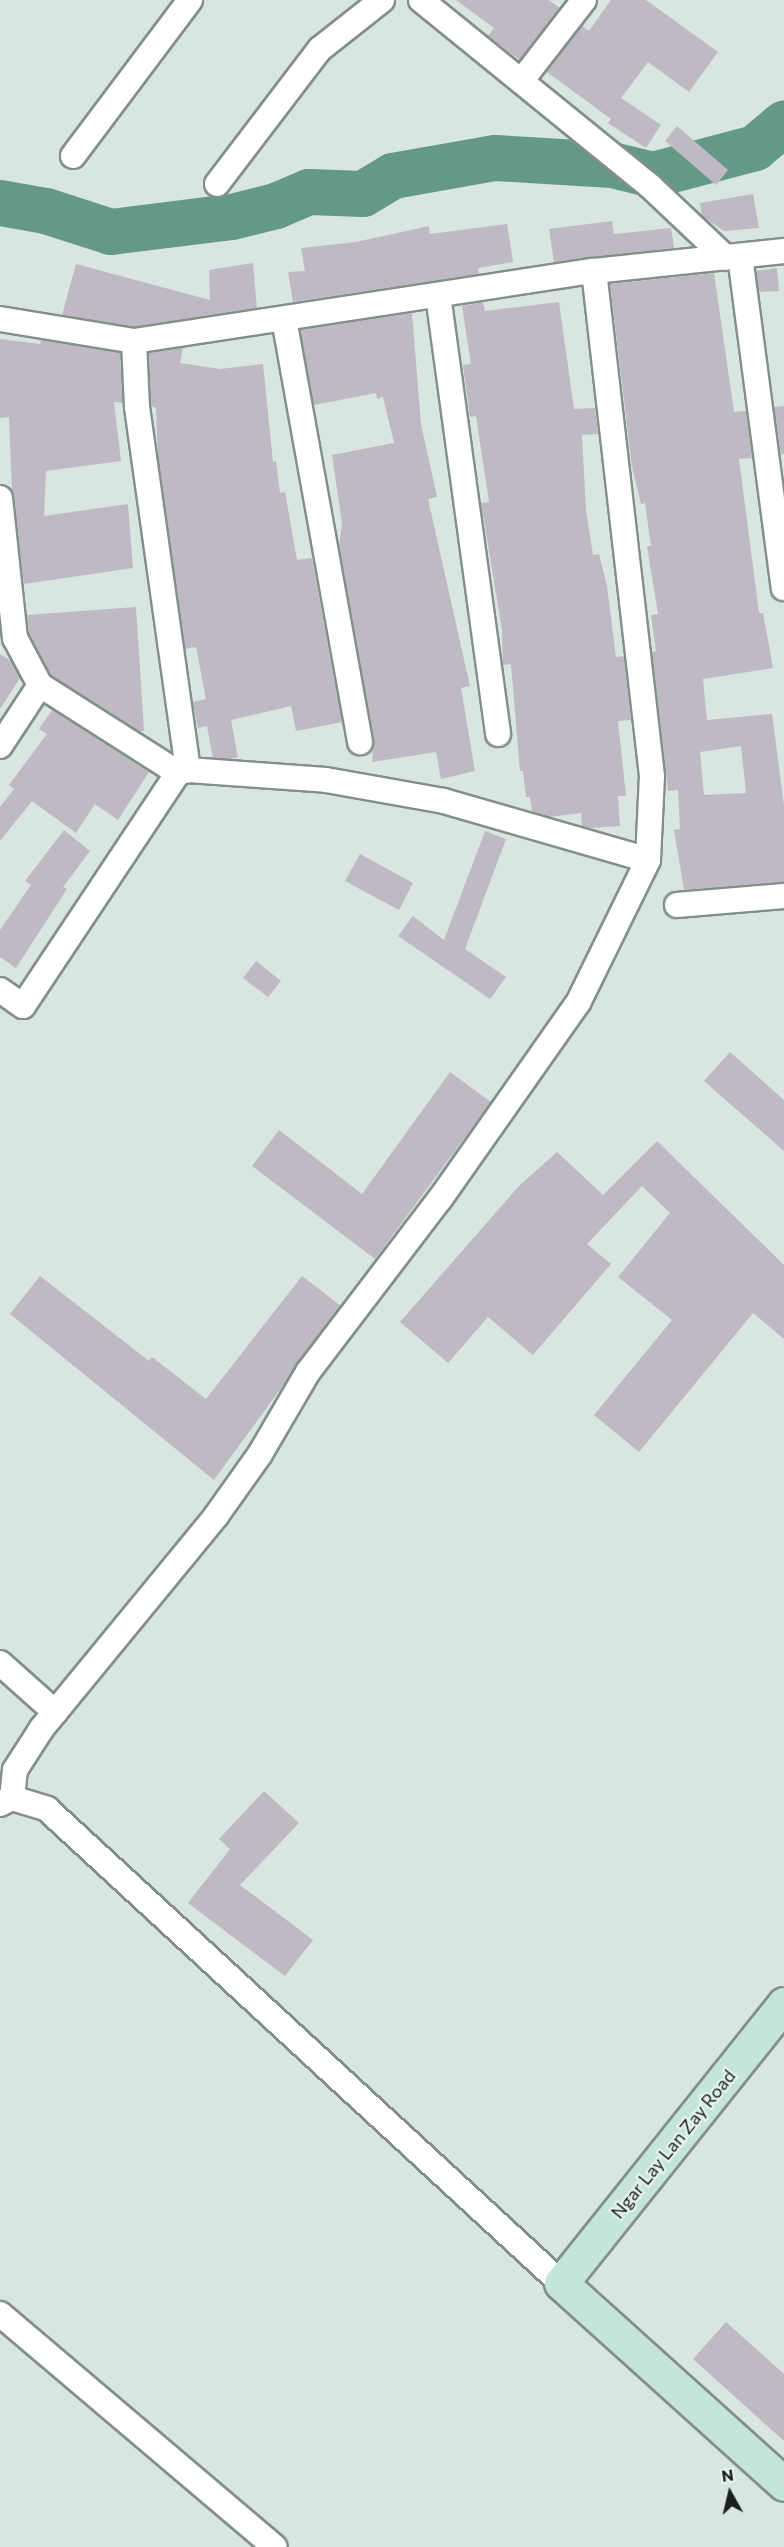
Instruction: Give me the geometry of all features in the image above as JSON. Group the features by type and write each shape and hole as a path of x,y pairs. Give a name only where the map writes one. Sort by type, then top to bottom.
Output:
{"street":[{"path":"73,156 190,0"},
{"path":"217,184 320,50 382,0"},
{"path":"421,0 522,80 568,121 651,187 733,257 784,588"},
{"path":"522,80 584,0"},
{"path":"0,319 134,341 594,272 784,250"},
{"path":"594,272 652,776 648,860 571,1012 440,1199 308,1371 260,1454 216,1516 55,1712 15,1770 6,1801 47,1809 561,2283 784,2484"},
{"path":"438,295 498,734"},
{"path":"285,318 360,742"},
{"path":"0,990 23,1006 183,771 137,407 134,341"},
{"path":"0,498 15,638 40,685 183,771 326,780 444,801 648,860"},
{"path":"0,746 40,685"},
{"path":"677,905 784,896"},
{"path":"0,1663 55,1712"},
{"name":"Ngar Lay Lan Zay Road","path":"561,2283 784,2004"},
{"path":"0,2314 275,2547"}],"building":[{"path":"456,0 549,0 560,8 520,60 488,36 494,28"},
{"path":"611,0 646,0 718,52 689,92 648,62 621,98 661,125 646,148 608,123 611,119 547,72 582,26 589,31"},
{"path":"677,126 728,170 716,185 665,141"},
{"path":"753,194 759,228 724,231 702,216 700,203"},
{"path":"612,221 614,234 671,228 674,248 554,263 549,229"},
{"path":"507,224 513,262 478,268 479,274 293,302 288,272 305,271 301,248 356,242 429,226 430,234"},
{"path":"253,263 257,308 134,327 62,315 76,264 210,300 209,270"},
{"path":"777,268 779,291 759,292 756,271"},
{"path":"714,273 734,412 746,411 752,458 739,459 759,613 763,613 773,668 703,679 707,720 772,714 784,805 784,882 684,890 674,830 680,829 678,790 668,791 652,652 656,651 651,615 658,614 647,546 651,546 645,503 641,504 632,467 610,284","holes":["741,746 746,793 704,795 700,752"]},
{"path":"483,302 485,311 559,302 574,409 595,408 598,434 582,435 586,510 593,555 599,554 607,586 616,657 624,656 631,720 618,721 626,796 618,796 620,826 590,828 582,826 581,813 549,817 532,812 530,797 526,797 523,771 520,771 511,664 503,665 502,630 481,503 489,502 476,416 470,417 463,365 471,364 462,306"},
{"path":"412,313 421,424 437,497 428,499 470,686 461,688 475,771 441,779 436,752 372,762 374,739 339,546 342,524 332,455 394,443 383,397 377,399 376,393 314,405 300,330"},
{"path":"0,339 40,344 41,340 120,353 123,403 114,402 121,461 46,471 44,516 128,504 133,568 24,584 12,490 9,417 0,418"},
{"path":"183,348 180,363 220,369 263,364 273,462 276,461 280,493 285,492 297,560 312,558 342,722 296,731 291,706 231,720 238,757 230,759 213,758 207,726 198,728 193,702 206,699 196,647 185,649 158,458 156,408 151,406 149,353"},
{"path":"784,406 784,454 781,454 774,407"},
{"path":"136,607 144,731 139,731 51,675 29,634 27,615"},
{"path":"0,654 11,661 20,678 0,709"},
{"path":"52,710 149,772 118,820 95,804 76,833 32,801 0,841 0,807 14,789 9,785 47,734 39,729"},
{"path":"64,830 90,851 63,887 67,889 16,968 0,957 0,930 31,885 25,881"},
{"path":"485,831 506,839 465,949 506,977 490,999 398,936 413,916 444,940"},
{"path":"360,854 413,883 399,910 345,881"},
{"path":"256,961 281,981 268,997 243,978"},
{"path":"730,1052 784,1100 784,1151 704,1081"},
{"path":"450,1072 491,1102 375,1259 252,1166 279,1130 362,1194"},
{"path":"657,1141 784,1265 784,1339 753,1313 639,1452 594,1415 672,1320 618,1277 670,1213 642,1186 587,1244 611,1264 533,1355 488,1317 448,1363 400,1322 519,1186 557,1152 603,1195"},
{"path":"40,1276 149,1361 152,1357 206,1399 302,1276 341,1306 214,1480 10,1314"},
{"path":"264,1791 299,1823 240,1885 313,1940 285,1976 188,1903 230,1849 219,1839"},
{"path":"726,2322 784,2374 784,2441 693,2359"}],"waterway":[{"path":"0,203 46,211 111,232 232,217 276,206 309,192 363,194 393,176 495,158 612,165 653,175 755,148 784,124"}]}
